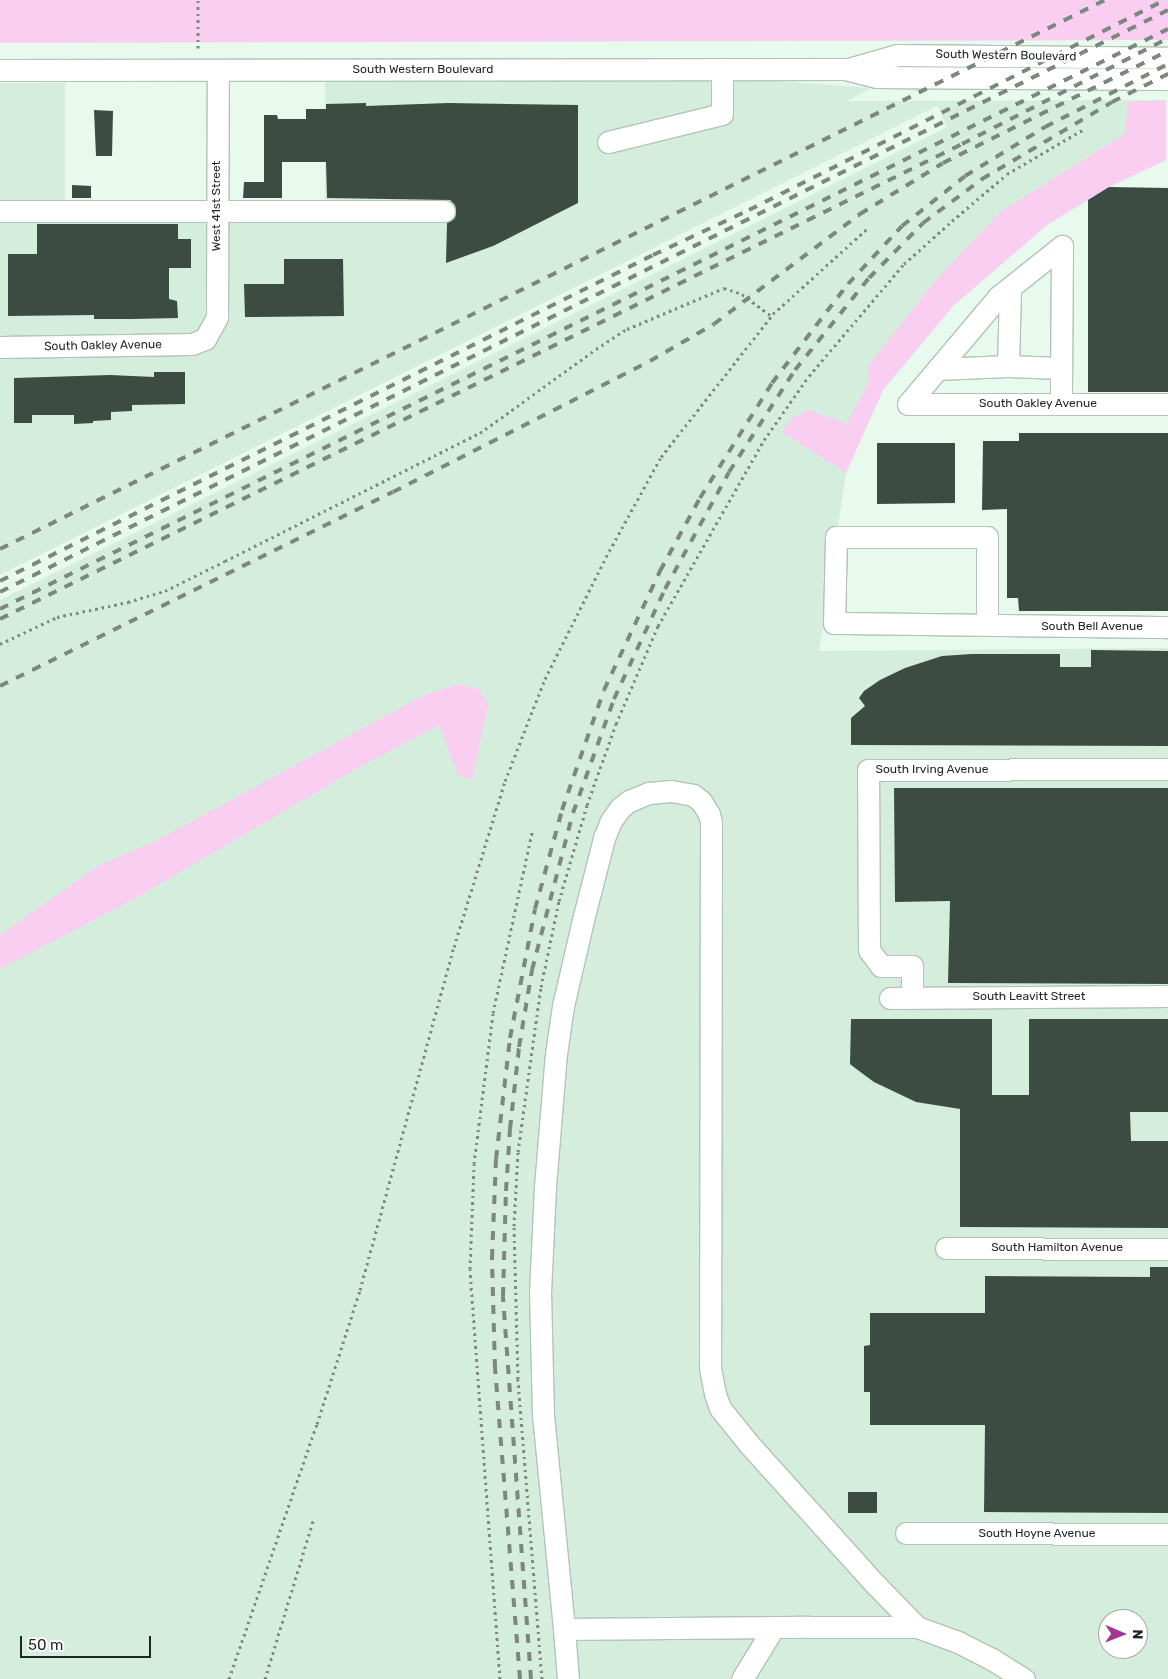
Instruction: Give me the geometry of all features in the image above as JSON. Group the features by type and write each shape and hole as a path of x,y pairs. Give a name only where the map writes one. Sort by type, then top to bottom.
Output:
{"street":[{"name":"South Western Boulevard","path":"845,69 897,55 1168,58"},
{"path":"608,142 722,114 722,69"},
{"name":"South Western Boulevard","path":"0,70 845,69 877,77 1168,79"},
{"name":"West 41st Street","path":"205,338 217,317 218,70"},
{"path":"0,211 444,211"},
{"path":"938,369 998,297 1062,246 1061,404"},
{"path":"1008,366 1010,288"},
{"name":"South Oakley Avenue","path":"0,348 192,344 205,338"},
{"path":"938,369 1008,366 1061,368"},
{"name":"South Oakley Avenue","path":"938,369 908,404 1168,404"},
{"name":"South Bell Avenue","path":"987,623 987,537 836,537 834,623 987,623 1016,626 1168,627"},
{"name":"South Irving Avenue","path":"912,998 912,966 881,966 869,950 868,770 1168,769"},
{"path":"568,1679 544,1415 540,1293 545,1187 556,1054 563,1006 584,916 610,821 620,808 630,801 649,793 671,790 693,795 701,801 709,814 712,827 710,1368 715,1394 720,1408 748,1442 917,1628"},
{"name":"South Leavitt Street","path":"890,998 1168,996"},
{"name":"South Hamilton Avenue","path":"946,1248 1168,1249"},
{"name":"South Hoyne Avenue","path":"906,1533 1168,1534"},
{"path":"742,1679 774,1627"},
{"path":"564,1629 917,1628 974,1650 1024,1679"}],"path":[{"path":"198,0 198,48"},
{"path":"542,1679 518,1379 514,1226 520,1143 541,987 559,901 587,805 616,724 658,626 764,440 809,376 904,264 952,221 1007,174 1084,130"},
{"path":"229,1679 317,1424 360,1290 454,946 505,781 545,679 606,557 661,457 771,316 868,228"},
{"path":"0,644 57,617 128,602 165,591 234,557 480,433 596,349 636,325 724,288 742,294 771,316"},
{"path":"500,1679 470,1268 473,1174 493,1013 532,832"},
{"path":"265,1679 314,1518"}],"shaded area":[{"path":"0,0 1168,0 1168,40 0,43"},
{"path":"325,81 776,81 872,88 847,101 1166,100 1166,160 1109,187 1047,225 953,306 883,390 846,473 819,651 1168,648 1168,1679 0,1679 0,600 947,127 937,106 0,575 0,83 65,83 65,210 325,211"},
{"path":"1166,100 1166,160 1109,187 1047,225 953,306 883,390 846,473 782,432 793,417 809,410 847,424 869,382 868,366 936,280 1000,212 1125,134 1128,102"},
{"path":"458,684 479,689 488,704 472,780 458,775 439,725 356,769 141,895 0,969 0,935 101,864 154,842 422,696"}],"building":[{"path":"366,103 366,106 448,103 578,105 578,203 493,246 446,263 447,223 455,218 456,211 455,205 450,200 327,198 326,162 282,162 282,198 243,198 244,182 264,182 264,115 277,115 278,119 306,119 306,109 326,109 326,104"},
{"path":"94,110 113,111 112,156 96,156"},
{"path":"72,185 91,186 91,198 72,198"},
{"path":"1109,187 1168,188 1168,392 1088,392 1088,200"},
{"path":"37,224 178,224 178,239 191,239 191,268 169,268 169,299 177,301 178,318 94,319 94,315 8,316 8,254 37,254"},
{"path":"284,259 343,259 344,316 245,317 244,284 284,284"},
{"path":"154,372 185,372 185,404 132,405 132,411 111,412 111,420 93,421 93,423 74,424 74,415 32,415 32,423 14,423 14,378 110,375 154,377"},
{"path":"1019,433 1168,433 1168,611 1019,611 1018,598 1007,598 1007,509 982,510 983,441 1019,441"},
{"path":"877,443 955,443 955,503 877,504"},
{"path":"1091,650 1168,651 1168,746 851,745 851,718 865,706 859,698 864,691 880,680 905,668 942,656 972,654 1060,654 1060,667 1091,667"},
{"path":"894,788 1168,788 1168,984 948,983 950,901 895,902"},
{"path":"851,1019 992,1019 992,1095 1029,1095 1029,1019 1168,1019 1168,1112 1130,1112 1131,1141 1168,1141 1168,1228 960,1227 960,1109 916,1102 874,1082 850,1064"},
{"path":"1150,1267 1168,1267 1168,1513 984,1512 985,1425 870,1425 870,1392 864,1392 864,1346 870,1345 870,1313 985,1313 985,1276 1150,1277"},
{"path":"848,1492 877,1492 877,1513 848,1513"}],"railway":[{"path":"0,549 1105,0"},
{"path":"0,581 653,255 749,210 1165,0"},
{"path":"0,592 1168,10"},
{"path":"0,609 1168,29"},
{"path":"0,619 962,144 1168,38"},
{"path":"0,686 393,492 650,361 714,324 860,214 943,163 1168,51"},
{"path":"520,1679 495,1368 492,1258 496,1159 510,1038 535,909 562,810 604,690 660,571 700,498 772,383 848,284 902,226 965,176 1045,127 1168,64"},
{"path":"531,1679 503,1296 510,1129 519,1047 532,970 573,813 614,699 665,589 729,472 795,370 869,278 923,223 982,179 1112,102 1168,74"}]}
